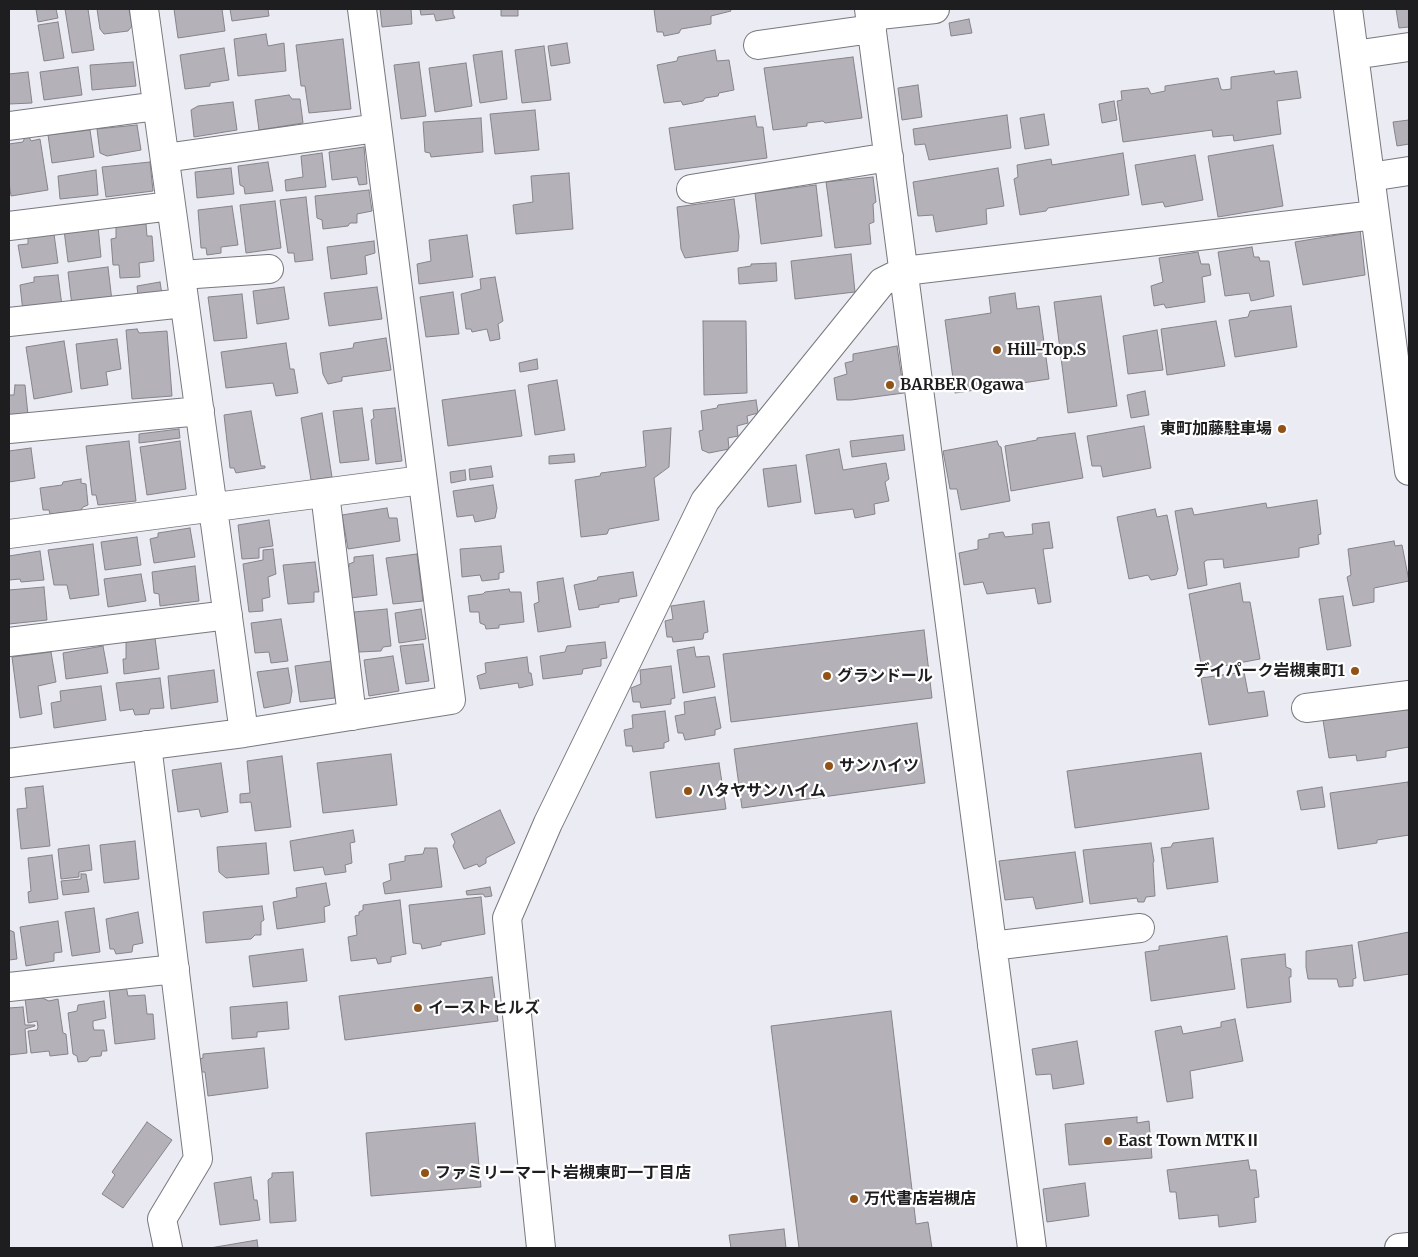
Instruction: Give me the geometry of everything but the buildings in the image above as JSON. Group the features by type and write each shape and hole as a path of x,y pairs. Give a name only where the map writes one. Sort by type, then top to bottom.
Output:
{"main road":[{"path":"144,9 244,733"},
{"path":"9,763 244,733 451,700 362,9"},
{"path":"758,44 871,18 935,9"},
{"path":"1348,9 1375,215 1403,377 1409,471"},
{"path":"871,18 1032,1248"},
{"path":"1354,54 1409,47"},
{"path":"9,126 158,106"},
{"path":"165,158 377,128"},
{"path":"690,188 889,157"},
{"path":"1370,177 1409,171"},
{"path":"9,226 171,206"},
{"path":"542,1248 507,918 548,823 705,501 882,282 904,271 1375,215"},
{"path":"181,275 269,269"},
{"path":"9,322 184,303"},
{"path":"9,430 200,411"},
{"path":"9,534 422,480"},
{"path":"325,494 352,716"},
{"path":"9,642 228,615"},
{"path":"1306,708 1409,694"},
{"path":"147,745 198,1159 162,1218 168,1248"},
{"path":"992,946 1140,928"},
{"path":"9,987 175,969"},
{"path":"1399,1248 1409,1247"}],"place":[{"name":"Hill-Top.S","path":"997,350"},
{"name":"BARBER Ogawa","path":"890,385"},
{"name":"東町加藤駐車場","path":"1282,429"},
{"name":"デイパーク岩槻東町1","path":"1355,671"},
{"name":"グランドール","path":"827,676"},
{"name":"サンハイツ","path":"829,766"},
{"name":"ハタヤサンハイム","path":"688,791"},
{"name":"イーストヒルズ","path":"418,1008"},
{"name":"East Town MTKⅡ","path":"1108,1141"},
{"name":"ファミリーマート岩槻東町一丁目店","path":"425,1173"},
{"name":"万代書店岩槻店","path":"854,1199"}]}
